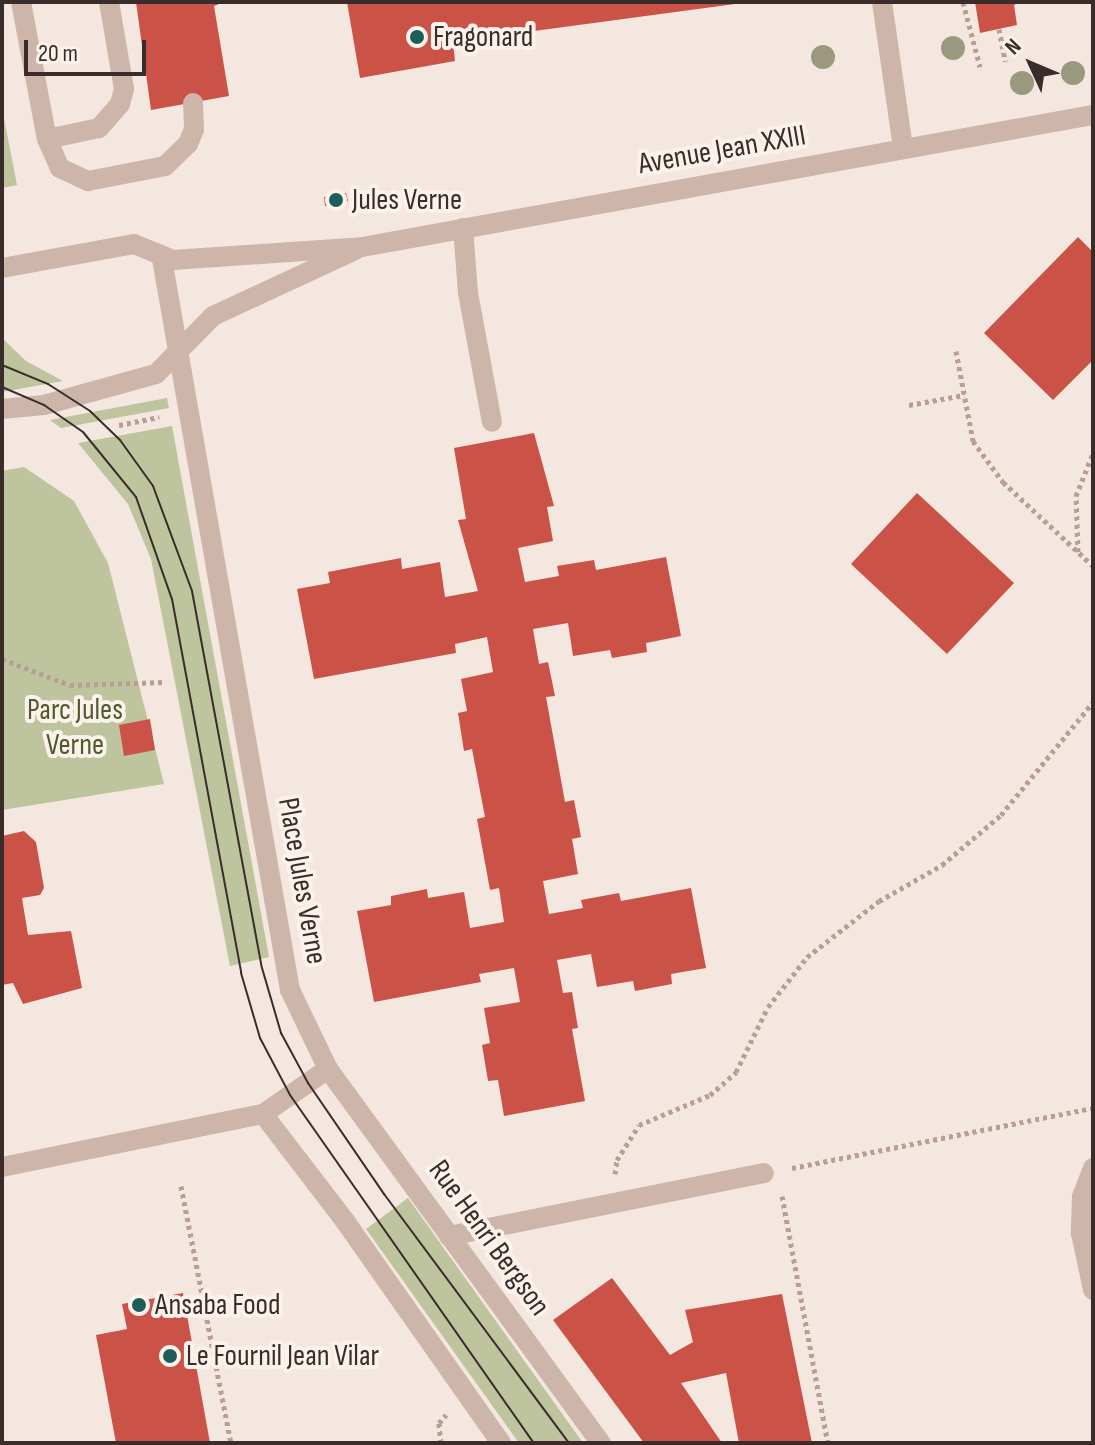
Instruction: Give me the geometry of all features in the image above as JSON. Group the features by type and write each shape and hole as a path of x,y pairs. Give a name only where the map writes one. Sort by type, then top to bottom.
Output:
{"street":[{"path":"21,2 47,139 60,168 88,181 165,166 188,144 194,129 193,103"},
{"path":"47,139 90,132 120,104 124,73 109,2"},
{"path":"882,2 903,148"},
{"name":"Avenue Jean XXIII","path":"2,268 134,244 162,259 362,247 1093,115"},
{"path":"463,228 468,293 492,422"},
{"name":"Avenue Jean XXIII","path":"2,409 44,405 156,374 178,356 213,316 362,247"},
{"name":"Place Jules Verne","path":"162,259 290,990 328,1069"},
{"path":"2,1167 263,1114 328,1069"},
{"name":"Rue Henri Bergson","path":"328,1069 601,1443"},
{"path":"263,1114 501,1443"},
{"path":"1093,1168 1082,1197 1081,1233 1093,1290"},
{"path":"449,1236 771,1172"}],"path":[{"path":"963,2 980,67"},
{"path":"999,29 1005,61"},
{"path":"956,351 973,441 1003,482 1093,566"},
{"path":"909,405 964,395"},
{"path":"119,425 172,415"},
{"path":"1079,553 1076,496 1093,453"},
{"path":"2,659 70,685 165,682"},
{"path":"611,1202 617,1160 639,1125 710,1095 736,1072 768,1007 807,957 879,901 942,865 1001,815 1093,702"},
{"path":"828,1443 771,1172 1093,1108"},
{"path":"181,1186 231,1443"},
{"path":"441,1443 439,1423 451,1411"}],"green space":[{"path":"2,108 17,185 2,188"},
{"path":"2,338 26,361 63,381 2,392"},
{"path":"167,398 169,408 61,428 50,420"},
{"path":"172,426 269,957 230,966 151,559 128,504 78,443"},
{"name":"Parc Jules Verne","path":"24,467 74,501 108,563 164,784 2,810 2,471"},
{"path":"408,1198 583,1443 519,1443 366,1229"}],"building":[{"path":"136,2 224,2 214,6 229,96 151,110"},
{"name":"Fragonard","path":"347,2 735,4 453,42 455,61 360,78"},
{"path":"975,2 1020,2 1014,5 1017,25 980,33"},
{"path":"346,193 348,201 325,206 324,197"},
{"path":"1078,237 1093,252 1093,360 1053,400 984,333"},
{"path":"534,433 554,506 547,507 553,541 518,548 525,582 559,576 557,566 594,560 596,570 666,557 681,636 646,643 647,652 612,658 610,650 573,656 568,623 533,629 539,664 548,662 555,696 546,697 565,802 574,800 581,837 572,839 578,874 543,881 549,914 583,908 581,900 619,893 621,901 691,888 706,968 671,974 672,984 635,991 633,981 597,987 591,954 557,960 563,993 572,992 578,1028 572,1029 585,1101 504,1116 498,1080 488,1081 482,1045 490,1043 484,1008 520,1002 514,968 479,974 481,982 374,1002 357,911 391,905 391,896 427,889 428,898 464,892 470,928 504,922 499,888 490,890 477,819 485,817 472,749 464,751 458,713 467,711 461,679 493,672 487,637 455,644 456,653 314,679 297,589 330,583 328,572 401,558 402,569 440,562 445,597 478,591 458,520 466,519 454,448"},
{"path":"917,493 1014,583 947,654 851,564"},
{"path":"150,719 155,750 124,756 119,725"},
{"path":"24,831 36,842 44,888 40,895 22,898 28,935 71,931 82,988 23,1004 13,983 2,985 2,836"},
{"path":"612,1278 670,1355 693,1342 685,1310 782,1294 812,1443 739,1443 726,1373 681,1383 722,1443 644,1443 553,1320"},
{"path":"183,1293 210,1443 116,1443 96,1335 127,1329 122,1304"}],"tram line":[{"path":"2,365 48,384 90,411 120,440 153,486 192,591 262,968 281,1033 308,1083 384,1194 569,1443"},
{"path":"2,387 44,405 83,432 136,497 172,599 241,973 260,1038 290,1095 534,1443"}],"place":[{"name":"Fragonard","path":"417,37"},
{"name":"Jules Verne","path":"336,200"},
{"name":"Ansaba Food","path":"139,1305"},
{"name":"Le Fournil Jean Vilar","path":"170,1356"}]}
